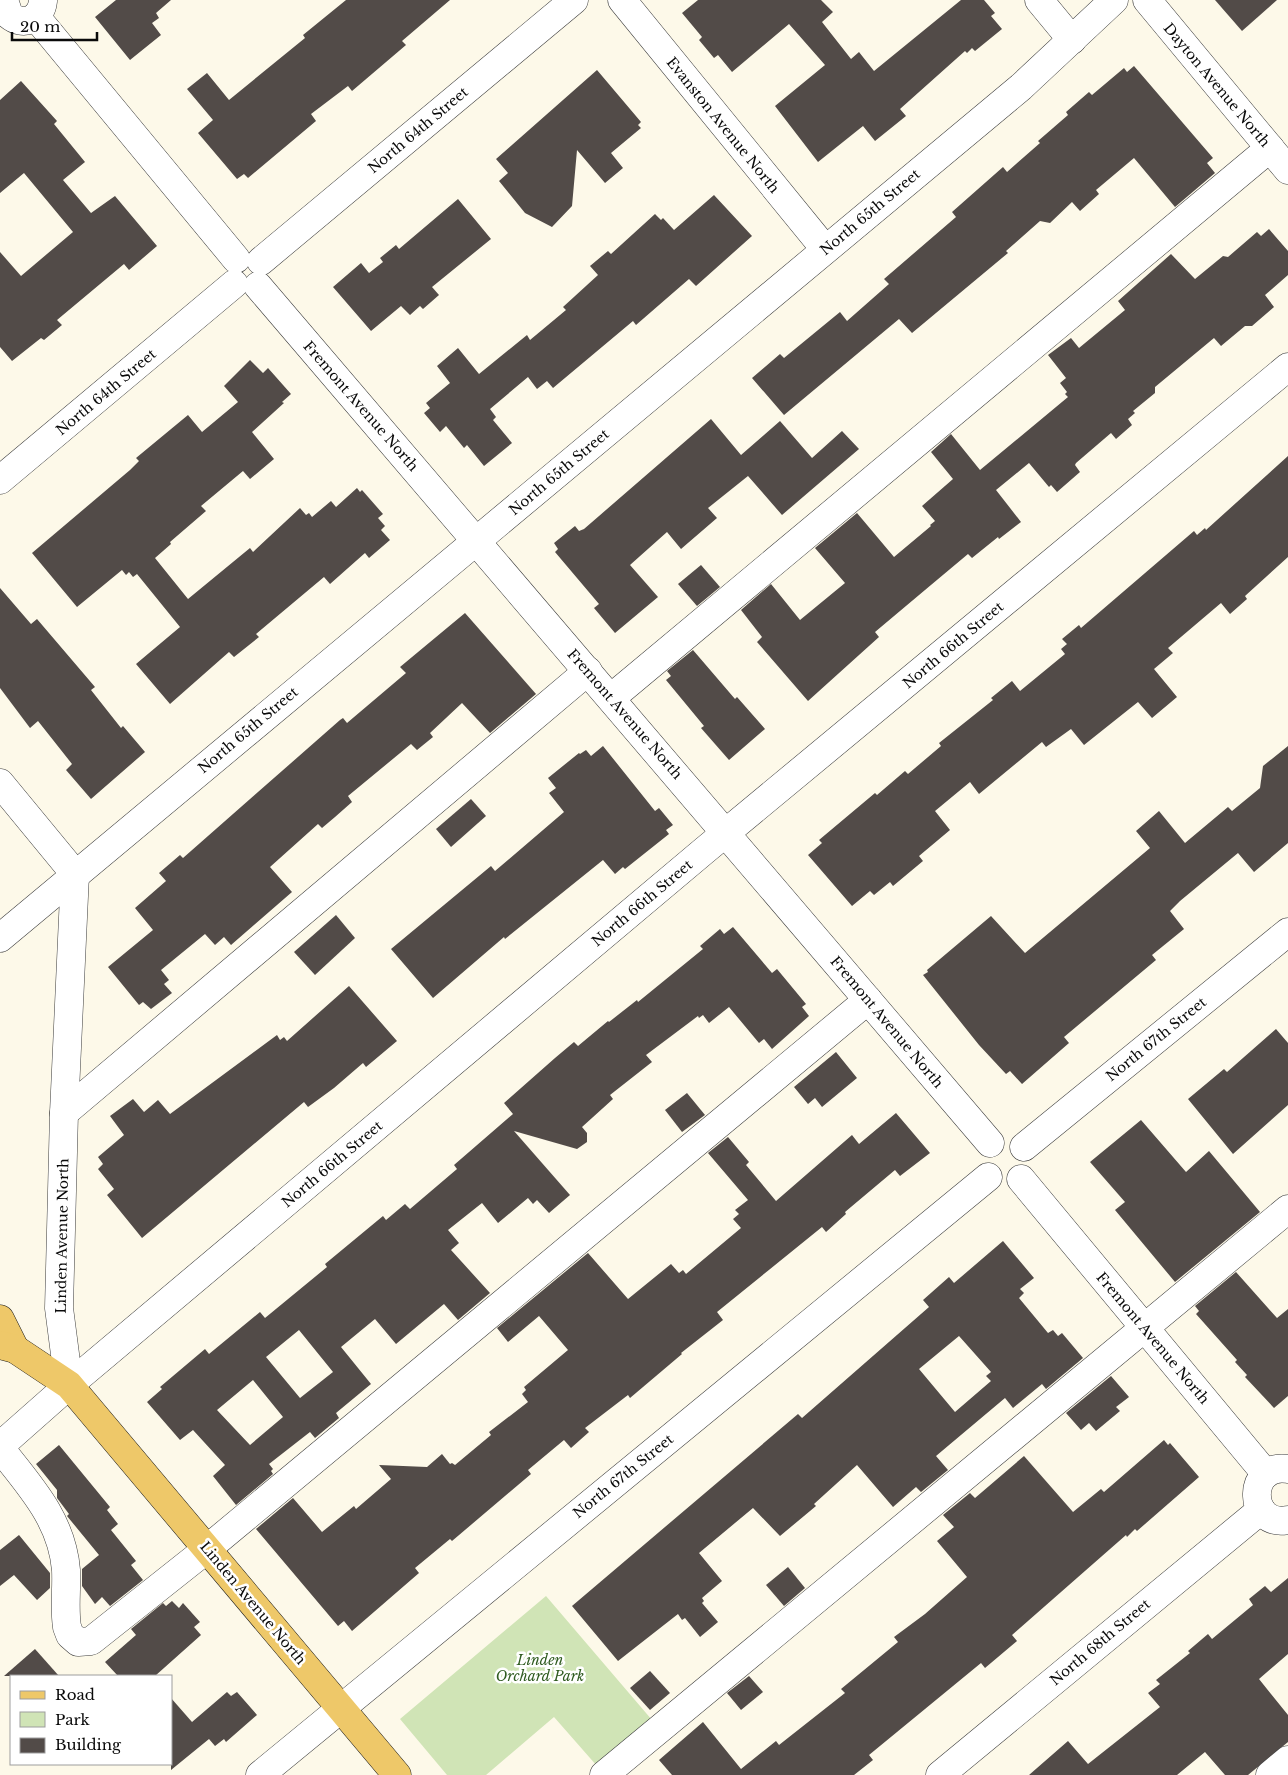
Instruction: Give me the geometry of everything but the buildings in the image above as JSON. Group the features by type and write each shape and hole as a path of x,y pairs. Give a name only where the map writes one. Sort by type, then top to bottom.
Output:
{"main road":[{"path":"0,1319 7,1347 69,1385"},
{"name":"Linden Avenue North","path":"69,1385 397,1775"}],"street":[{"name":"North 64th Street","path":"0,480 574,0"},
{"name":"Evanston Avenue North","path":"622,0 825,249"},
{"path":"1039,0 1072,40"},
{"name":"North 65th Street","path":"0,938 74,874 1021,87 1114,0"},
{"name":"Dayton Avenue North","path":"1147,0 1288,170"},
{"name":"Fremont Avenue North","path":"39,8 247,272 990,1143"},
{"path":"4,12 23,22 39,8"},
{"path":"611,698 1270,148"},
{"name":"North 66th Street","path":"0,1447 69,1385 727,833 1288,367"},
{"path":"64,1112 588,671"},
{"path":"0,783 74,874"},
{"name":"Linden Avenue North","path":"69,1385 59,1308 64,1112 74,874"},
{"name":"North 67th Street","path":"1024,1147 1288,932"},
{"path":"0,1447 47,1509 56,1525 66,1571 67,1627 70,1635 78,1642 91,1641 98,1638 868,1000"},
{"path":"1008,1137 1015,1139 1024,1147 1029,1163 1021,1179 1009,1185 1001,1185 988,1177 981,1161 983,1153 990,1143 1000,1138 1008,1137"},
{"name":"North 67th Street","path":"260,1775 988,1177"},
{"name":"Fremont Avenue North","path":"1021,1179 1144,1327 1277,1471"},
{"path":"604,1775 1288,1209"},
{"path":"1277,1471 1257,1487 1256,1498 1261,1510 1276,1520 1288,1520"},
{"name":"North 68th Street","path":"940,1775 1261,1510"},
{"path":"1270,1775 1288,1760"}],"green space":[{"name":"Linden Orchard Park","path":"546,1596 652,1720 597,1766 554,1717 486,1775 447,1775 400,1719"}]}
